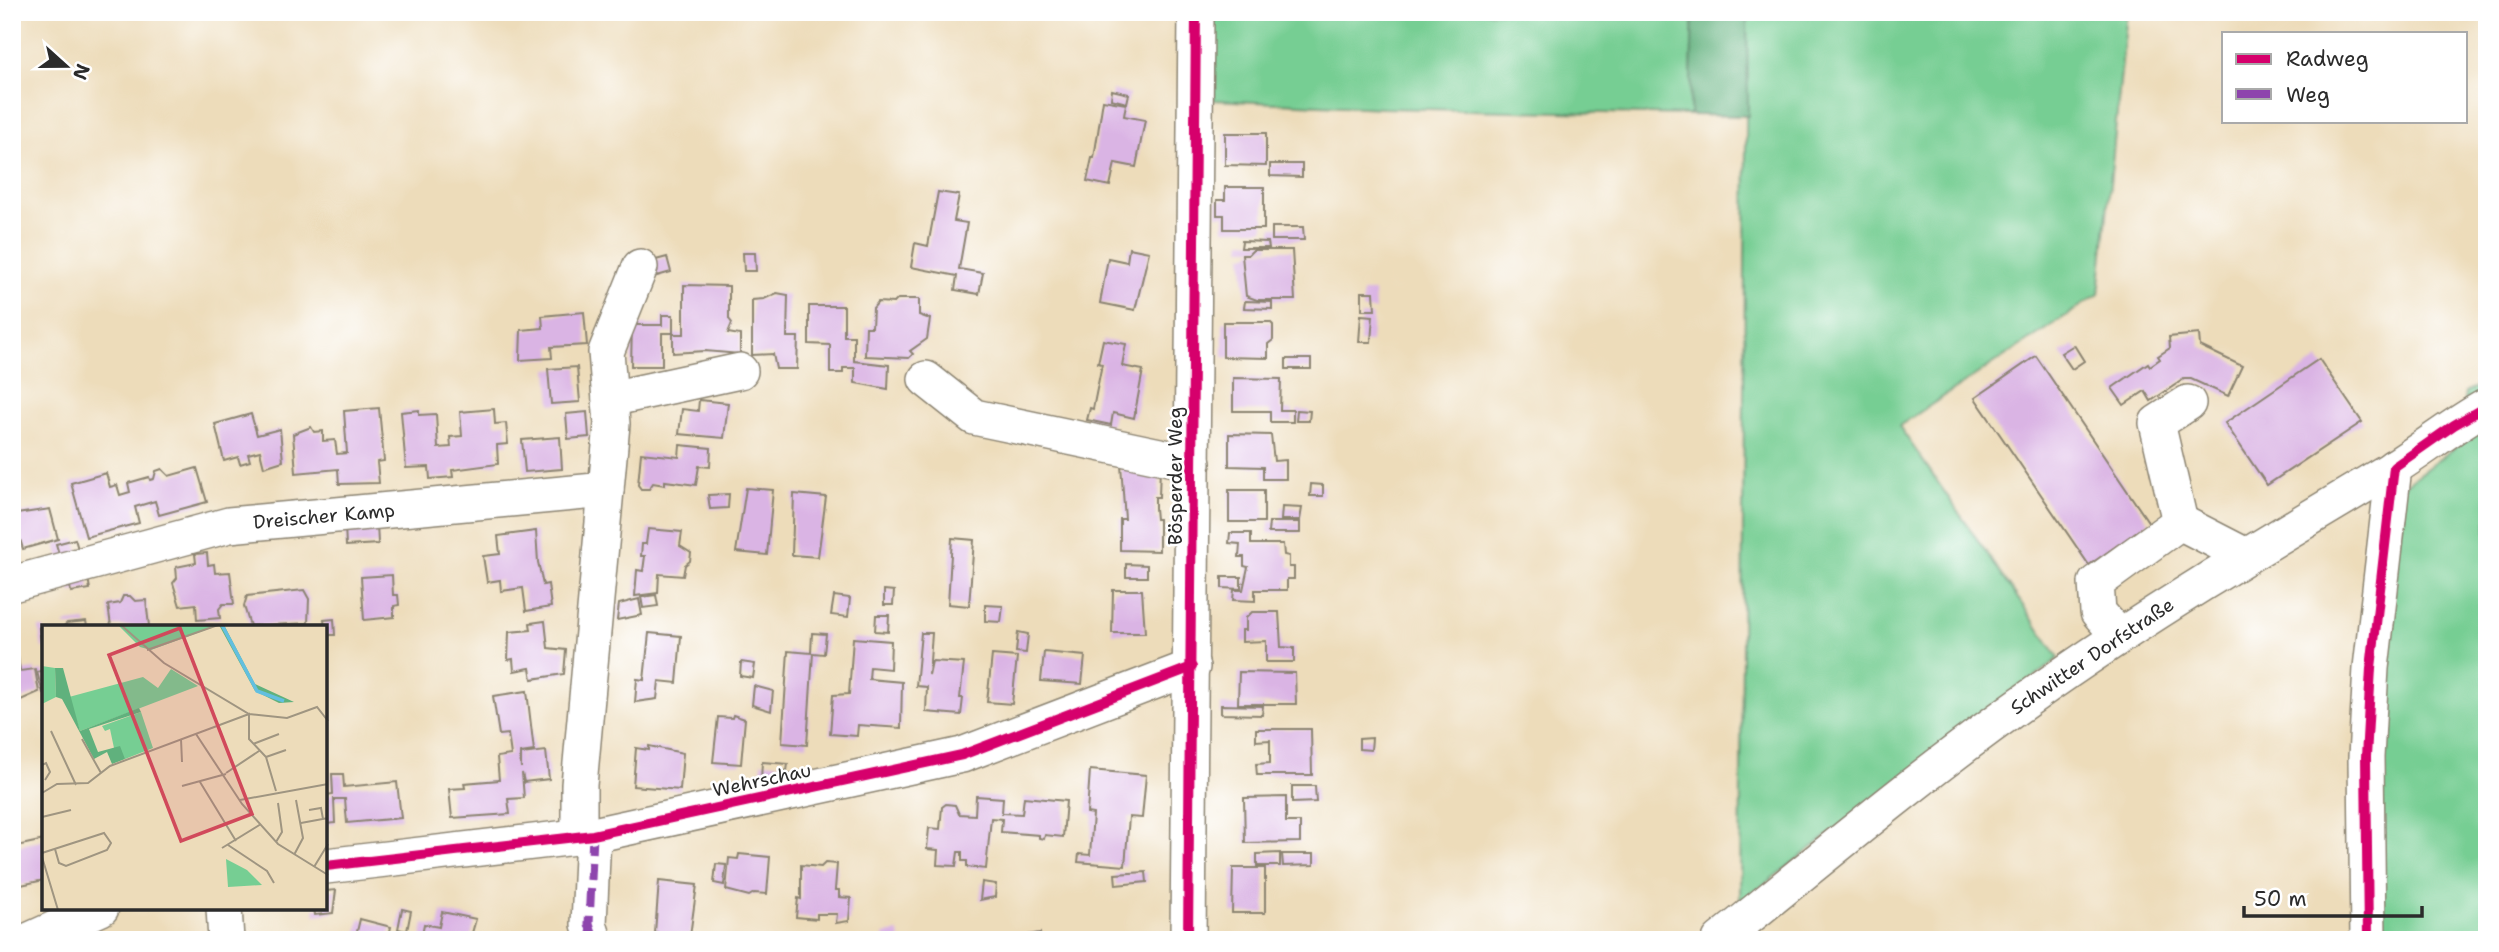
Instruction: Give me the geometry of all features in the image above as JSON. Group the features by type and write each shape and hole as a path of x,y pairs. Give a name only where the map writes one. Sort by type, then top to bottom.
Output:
{"street":[{"name":"Bösperder Weg","path":"1188,940 1196,12"},
{"path":"594,940 589,924 586,836 579,785 612,424 606,352 640,267"},
{"path":"610,399 740,371"},
{"path":"926,379 974,417 1193,463"},
{"path":"2188,403 2157,423 2180,522 2246,556"},
{"name":"Schwitter Dorfstraße","path":"1720,940 1905,791 2027,699 2119,636 2394,467 2454,425 2487,406"},
{"path":"2368,940 2366,757 2371,668 2394,467"},
{"name":"Dreischer Kamp","path":"12,584 229,525 606,490"},
{"path":"2119,636 2098,612 2096,583 2180,522"},
{"name":"Wehrschau","path":"327,866 586,836 962,755 1192,667"},
{"path":"30,940 97,910"},
{"path":"224,910 226,940"}],"green space":[{"path":"1214,12 1693,12 1690,115 1383,108 1214,100"},
{"path":"1693,12 1747,12 1748,116 1690,115"},
{"path":"1747,12 2127,12 2099,294 1899,426 2059,658 1740,903"},
{"path":"2487,382 2487,940 2359,940 2371,509 2460,444 2465,392"}],"building":[{"path":"1112,90 1129,94 1127,103 1111,99"},
{"path":"1103,100 1126,104 1124,116 1145,120 1136,167 1115,163 1110,186 1087,181 1094,158"},
{"path":"1225,133 1266,133 1266,166 1225,165"},
{"path":"1270,164 1302,164 1302,177 1270,176"},
{"path":"1225,187 1264,187 1264,229 1224,229 1224,215 1217,215 1217,200 1225,200"},
{"path":"938,192 959,195 954,221 967,223 959,269 983,273 979,294 955,290 957,276 911,267 915,243 928,246"},
{"path":"1272,227 1303,227 1304,240 1272,240"},
{"path":"1242,241 1268,242 1269,248 1241,248"},
{"path":"1129,248 1149,252 1135,310 1100,303 1108,258 1127,262"},
{"path":"1253,250 1292,250 1295,300 1257,300 1246,296 1242,255 1248,255"},
{"path":"743,253 755,253 756,271 744,271"},
{"path":"667,257 671,272 657,276 652,261"},
{"path":"684,285 729,286 729,319 732,323 728,333 740,335 740,354 705,351 673,353 673,334 684,334"},
{"path":"1362,292 1374,292 1375,310 1362,310"},
{"path":"777,293 788,295 787,337 798,337 797,369 776,369 773,354 752,355 752,300 764,299"},
{"path":"898,299 919,299 919,315 930,319 927,339 910,351 913,354 909,358 865,356 866,327 872,327 873,308 878,302 894,303"},
{"path":"1245,301 1272,302 1272,309 1244,308"},
{"path":"809,306 844,306 844,336 854,336 854,361 889,365 888,389 855,383 855,368 843,368 843,373 830,373 830,345 809,344"},
{"path":"584,312 587,345 551,347 552,358 520,360 521,330 543,328 542,316"},
{"path":"662,315 673,315 673,333 662,333 662,366 631,366 632,325 662,325"},
{"path":"1361,315 1373,316 1371,342 1359,342"},
{"path":"1223,322 1270,322 1273,325 1273,340 1268,344 1268,358 1223,357"},
{"path":"2199,334 2200,346 2242,366 2228,396 2191,379 2184,379 2151,401 2145,391 2124,405 2112,388 2148,363 2150,366 2160,359 2158,356 2170,348 2169,337"},
{"path":"1103,340 1126,344 1122,366 1143,370 1134,418 1113,413 1111,425 1087,420 1090,408 1093,409 1102,364 1098,363"},
{"path":"2074,345 2084,361 2072,369 2061,353"},
{"path":"2036,356 2149,523 2089,565 1975,398"},
{"path":"1286,359 1311,359 1311,369 1286,369"},
{"path":"2319,359 2362,422 2267,485 2225,423"},
{"path":"577,367 580,402 551,404 548,369"},
{"path":"1233,378 1281,379 1280,410 1293,410 1293,422 1270,422 1270,411 1233,411"},
{"path":"699,400 728,403 724,438 679,434 682,409 698,411"},
{"path":"379,408 384,461 377,462 379,483 339,484 338,469 296,473 293,434 311,427 314,432 323,431 323,441 335,440 337,454 347,453 344,411"},
{"path":"494,409 495,424 506,423 508,444 497,445 498,464 452,470 453,477 430,479 429,467 406,468 401,412 419,410 419,415 436,414 438,448 451,447 450,437 462,436 460,412"},
{"path":"1297,410 1310,411 1309,421 1296,421"},
{"path":"587,412 589,437 568,439 566,414"},
{"path":"251,414 257,435 280,429 283,461 264,467 260,451 248,454 250,461 240,464 238,457 224,461 215,424"},
{"path":"1229,434 1271,435 1274,461 1286,460 1286,479 1263,479 1263,467 1229,466"},
{"path":"560,437 562,469 525,472 522,440"},
{"path":"680,445 711,448 710,467 699,466 696,485 665,481 665,485 653,483 649,489 641,489 638,485 641,453 679,457"},
{"path":"1121,465 1160,466 1159,497 1155,497 1156,519 1159,519 1159,551 1120,550 1120,519 1125,519"},
{"path":"197,468 207,502 159,515 155,501 135,507 139,523 86,537 71,483 106,473 110,487 117,485 120,495 130,492 128,483 149,477 150,480 154,479 156,471 162,469 169,476"},
{"path":"1311,484 1323,485 1323,496 1310,496"},
{"path":"746,488 773,490 767,555 736,552"},
{"path":"1229,490 1264,490 1264,522 1229,522"},
{"path":"729,494 728,508 710,509 708,495"},
{"path":"794,494 826,497 818,557 792,555"},
{"path":"1282,507 1302,508 1300,520 1281,520"},
{"path":"50,509 58,539 23,549 14,519 17,514"},
{"path":"1269,522 1300,522 1300,533 1268,533"},
{"path":"377,523 378,544 346,546 345,525"},
{"path":"648,529 682,532 680,546 691,553 690,561 685,565 683,576 659,574 658,593 635,596 637,570 643,571 645,556 641,556 642,544 646,544"},
{"path":"536,531 538,562 543,585 548,584 551,607 526,611 523,588 501,591 500,580 487,582 483,556 500,554 498,536"},
{"path":"1230,533 1251,533 1251,544 1283,544 1284,555 1289,556 1289,567 1294,567 1294,579 1287,579 1287,590 1255,590 1255,601 1233,600 1234,590 1243,590 1248,567 1244,566 1244,557 1239,557 1240,544 1229,543"},
{"path":"952,538 974,540 969,606 948,604"},
{"path":"75,539 81,559 62,564 56,544"},
{"path":"207,553 208,565 214,564 215,573 230,572 234,604 223,604 219,609 220,618 197,620 196,604 180,606 173,583 177,578 176,567 196,563 195,554"},
{"path":"1126,564 1147,565 1147,577 1126,577"},
{"path":"87,573 90,589 71,592 68,576"},
{"path":"392,575 393,595 398,595 399,605 394,606 394,617 364,620 361,577"},
{"path":"1222,577 1241,577 1241,589 1222,588"},
{"path":"304,590 309,599 308,623 250,625 244,606 247,596"},
{"path":"884,590 894,591 893,605 884,605"},
{"path":"1113,590 1142,590 1145,633 1112,633"},
{"path":"656,595 658,606 643,608 641,597"},
{"path":"123,596 130,596 135,601 146,600 149,625 111,625 108,605 120,603"},
{"path":"834,596 850,598 848,617 831,615"},
{"path":"639,599 642,615 617,620 619,604"},
{"path":"985,605 1003,606 1001,622 985,621"},
{"path":"1252,612 1279,612 1281,647 1294,648 1294,662 1266,662 1266,641 1242,642 1246,618"},
{"path":"876,615 889,615 888,632 875,631"},
{"path":"334,619 335,635 327,635 324,620"},
{"path":"86,621 87,625 65,625"},
{"path":"545,621 548,648 566,650 564,674 532,679 530,668 514,671 513,659 508,660 509,632 531,630 530,623"},
{"path":"1018,632 1028,634 1026,653 1016,652"},
{"path":"649,633 681,636 677,683 659,681 657,699 635,702 637,679 644,680"},
{"path":"812,633 826,634 824,654 813,653 807,745 782,743 788,651 811,653"},
{"path":"921,633 932,633 929,675 932,661 964,663 961,715 926,712 927,687 916,686"},
{"path":"853,638 891,641 890,669 870,667 869,679 902,682 901,728 858,725 857,736 830,734 833,695 849,694"},
{"path":"16,642 20,671 35,669 39,692 14,703 12,643"},
{"path":"1044,652 1085,656 1082,684 1041,681"},
{"path":"992,655 1017,657 1012,704 987,702"},
{"path":"741,662 755,664 753,678 740,676"},
{"path":"42,671 42,690 37,672"},
{"path":"1239,672 1295,673 1296,704 1238,704"},
{"path":"754,686 773,691 771,711 752,705"},
{"path":"527,691 534,751 520,753 521,768 521,754 546,751 549,779 524,782 522,773 524,798 508,799 510,814 452,818 449,789 465,788 464,783 499,780 497,757 511,755 508,734 499,735 493,696"},
{"path":"1221,705 1263,706 1262,715 1221,714"},
{"path":"733,715 745,719 741,764 713,762 718,717 732,718"},
{"path":"1256,729 1311,729 1312,775 1257,775 1256,764 1270,763 1270,740 1256,741"},
{"path":"1372,738 1371,750 1359,749 1359,739"},
{"path":"649,746 683,753 680,790 633,786 636,748 649,750"},
{"path":"762,762 788,764 787,771 781,770 780,781 761,780"},
{"path":"1090,770 1146,775 1142,818 1129,817 1125,866 1078,862 1079,854 1090,855 1093,814 1087,813"},
{"path":"332,774 343,774 344,787 397,782 401,818 347,823 345,799 334,799 335,823 327,824 327,795 333,794"},
{"path":"1292,786 1315,786 1316,802 1292,803"},
{"path":"976,796 1003,798 1002,813 1022,814 1024,797 1066,801 1063,837 1045,835 1044,839 1039,838 1039,835 1001,832 1002,819 991,818 986,869 967,867 967,861 962,861 962,852 958,852 956,866 937,865 938,850 927,849 929,828 940,829 942,807 946,804 955,805 959,814 975,815"},
{"path":"1286,797 1286,822 1300,822 1300,842 1245,843 1244,798"},
{"path":"42,840 42,880 12,887 12,847"},
{"path":"1280,853 1280,866 1257,866 1257,854"},
{"path":"739,854 770,857 767,894 754,893 749,896 726,890 729,858 738,859"},
{"path":"1282,854 1314,854 1314,865 1283,866"},
{"path":"825,863 837,864 835,890 839,890 839,897 851,898 849,921 836,923 837,914 817,914 817,919 796,917 798,898 801,899 801,865 821,867"},
{"path":"716,864 726,865 724,885 714,883"},
{"path":"1233,868 1265,868 1265,913 1232,913"},
{"path":"1146,872 1147,882 1116,885 1115,874"},
{"path":"659,881 697,885 690,936 655,933"},
{"path":"982,882 996,884 995,897 980,900"},
{"path":"336,890 333,913 315,915 314,910 327,910 327,891"},
{"path":"402,909 411,911 407,931 398,929"},
{"path":"442,912 476,919 470,940 421,939 424,924 439,927"},
{"path":"360,919 391,927 388,940 355,940"},
{"path":"899,932 900,940 885,940 884,934"},
{"path":"1040,933 1041,940 1010,940 1010,938"}],"marked path":[{"path":"593,835 589,924 594,940"}],"cycle path":[{"path":"1188,940 1196,12"},
{"path":"2368,940 2366,757 2371,668 2394,467 2454,425 2487,406"},
{"path":"327,866 593,835 962,755 1192,667"}]}
